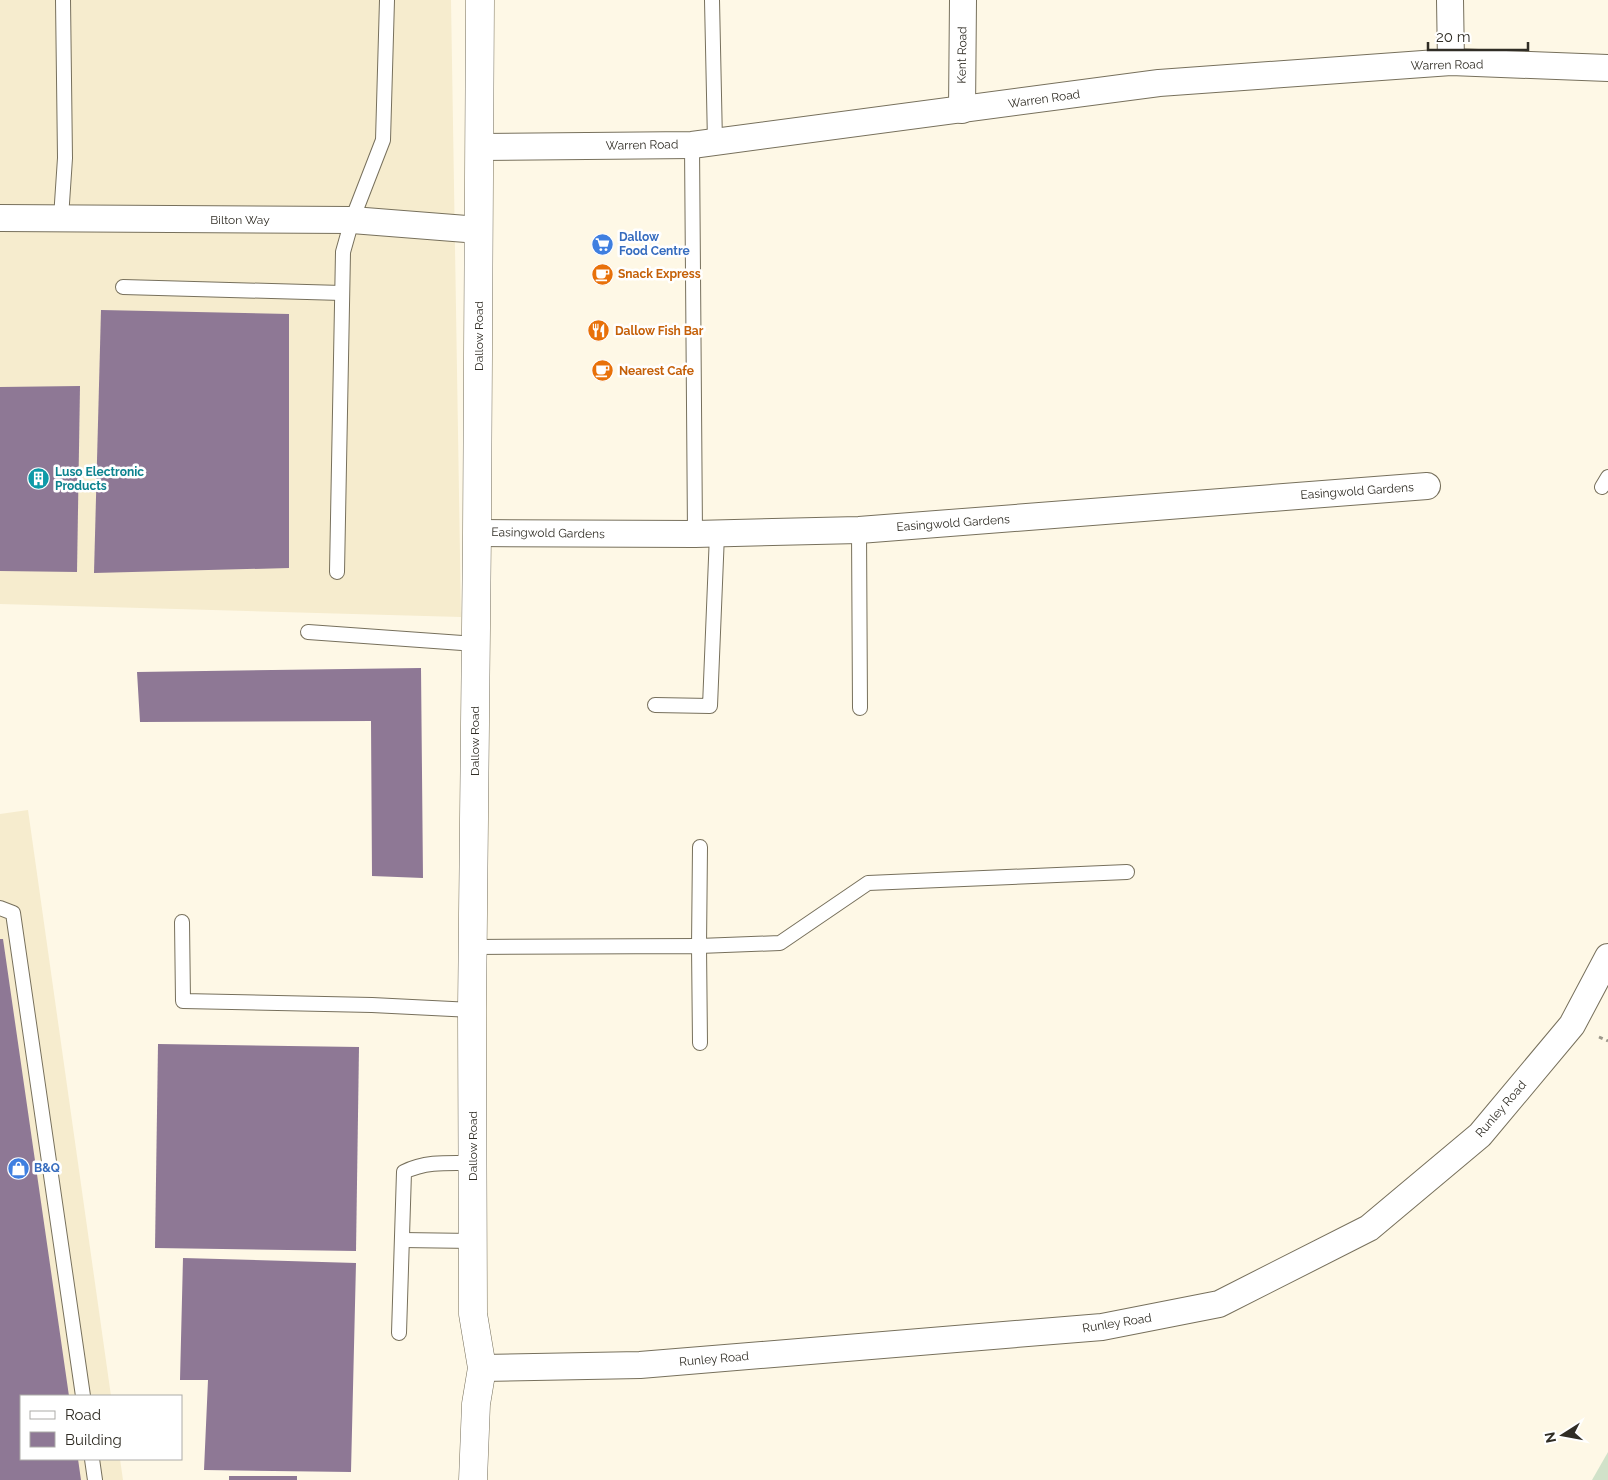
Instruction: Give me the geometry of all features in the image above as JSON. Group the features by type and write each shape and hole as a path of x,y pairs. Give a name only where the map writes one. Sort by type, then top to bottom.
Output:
{"street":[{"name":"Dallow Road","path":"472,1480 476,1404 482,1368 473,1314 472,1010 478,533 480,0"},
{"name":"Kent Road","path":"962,110 963,0"},
{"path":"1450,0 1451,62"},
{"name":"Warren Road","path":"480,147 704,143 1159,83 1451,62 1608,68"},
{"name":"Bilton Way","path":"0,218 352,220 479,230"},
{"name":"Easingwold Gardens","path":"478,533 706,534 859,530 1428,486"},
{"name":"Runley Road","path":"482,1368 640,1365 1093,1328 1219,1304 1369,1228 1480,1134 1572,1025 1608,957"}],"lane":[{"path":"61,218 65,158 63,0"},
{"path":"337,572 343,252 352,220 382,140 387,0"},
{"path":"655,705 710,706 706,534 704,143 712,0"},
{"path":"123,287 342,293"},
{"path":"859,530 860,708"},
{"path":"308,632 476,644"},
{"path":"700,847 700,1043"},
{"path":"473,947 699,946 780,943 868,883 1127,872"},
{"path":"0,908 13,913 83,1395"},
{"path":"182,922 182,1001 372,1005 472,1010"},
{"path":"399,1333 404,1172 417,1165 432,1163 473,1163"},
{"path":"402,1240 473,1241"},
{"path":"92,1460 95,1480"}],"shaded area":[{"path":"0,0 451,0 461,617 0,604"},
{"path":"28,810 111,1395 20,1395 20,1460 120,1460 123,1480 0,1480 0,814"}],"green space":[{"path":"1608,1452 1608,1480 1592,1480"}],"building":[{"path":"101,310 289,314 289,568 94,573"},
{"name":"Luso Electronic Products","path":"80,386 77,572 0,571 0,387"},
{"path":"421,668 423,878 372,876 371,721 140,722 137,672"},
{"name":"B&Q","path":"0,939 3,939 69,1395 20,1395 20,1460 78,1460 81,1480 0,1480"},
{"path":"158,1044 359,1047 356,1251 155,1248"},
{"path":"183,1258 356,1263 351,1472 204,1470 208,1380 180,1380"},
{"path":"229,1476 297,1476 297,1480 229,1480"}],"place":[{"name":"Dallow Food Centre","path":"603,244"},
{"name":"Snack Express","path":"602,274"},
{"name":"Dallow Fish Bar","path":"599,331"},
{"name":"Nearest Cafe","path":"603,371"},
{"name":"Luso Electronic Products","path":"39,479"},
{"name":"B&Q","path":"18,1168"}]}
